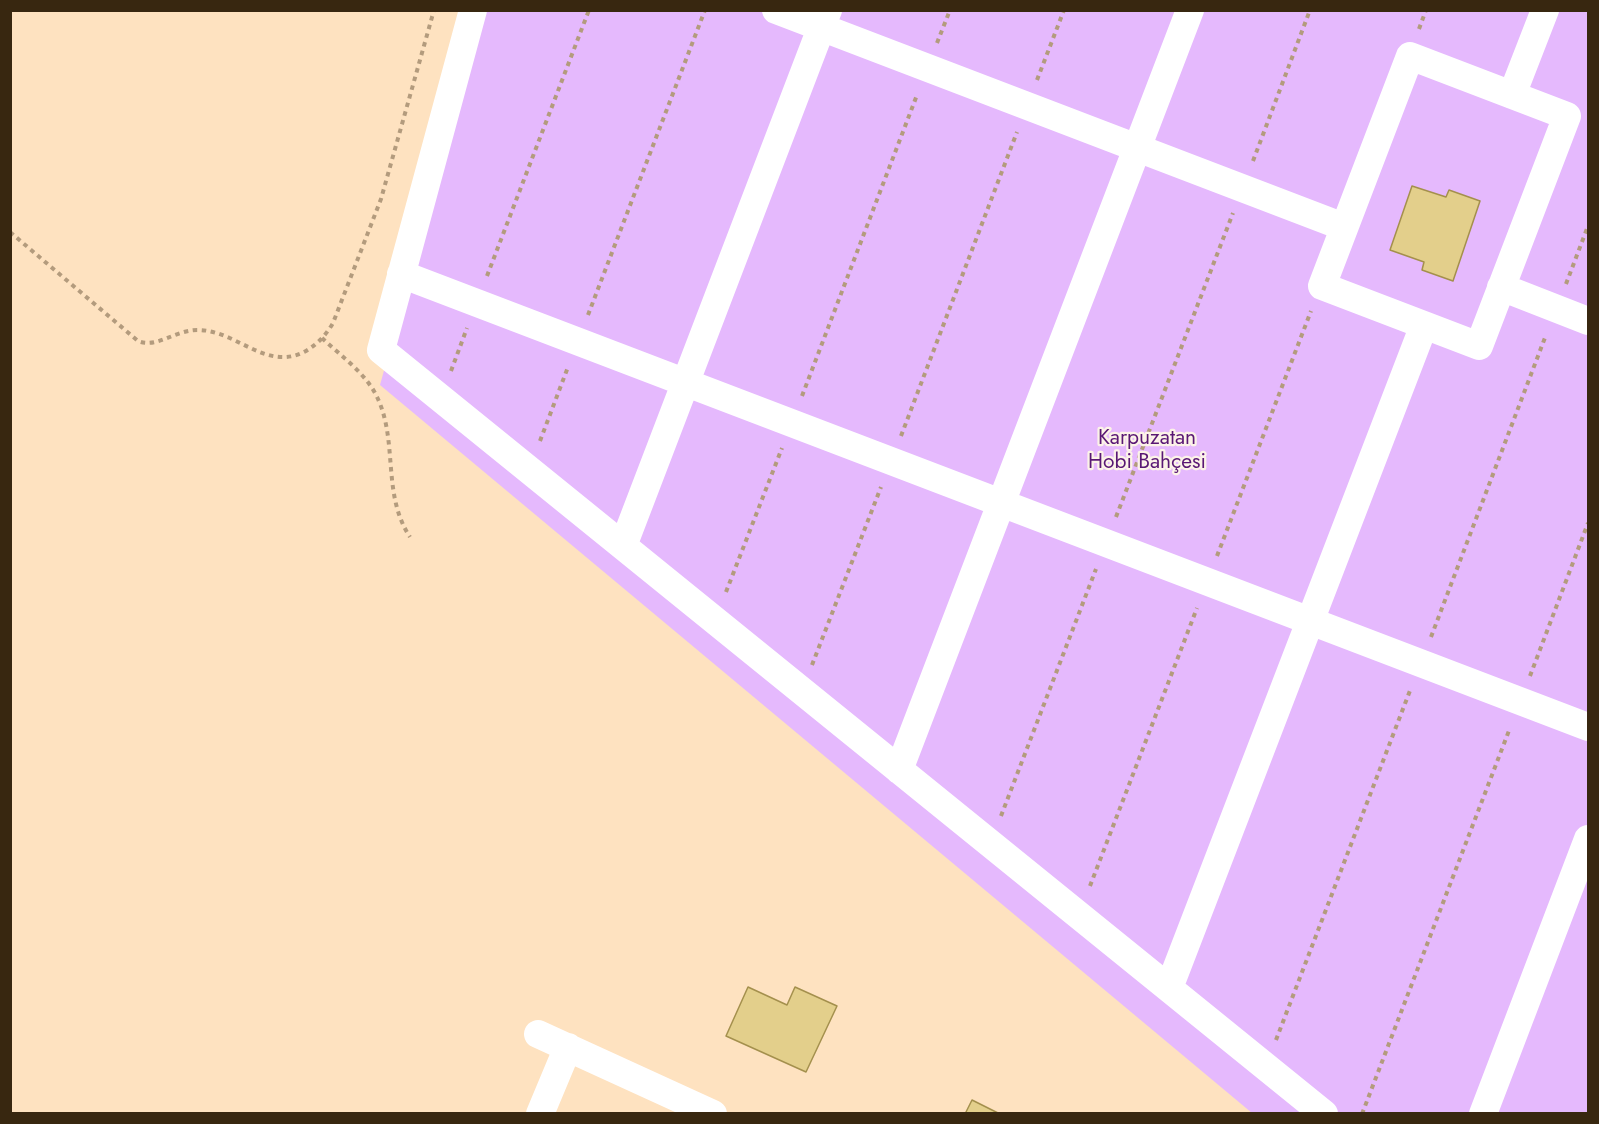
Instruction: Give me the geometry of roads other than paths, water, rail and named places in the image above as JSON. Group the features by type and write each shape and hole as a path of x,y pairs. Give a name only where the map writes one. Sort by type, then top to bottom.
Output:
{"street":[{"path":"473,10 381,350 1324,1113"},
{"path":"776,10 825,19 927,68 1344,227"},
{"path":"899,770 1190,10"},
{"path":"1512,95 1545,10"},
{"path":"623,546 825,19"},
{"path":"1410,56 1567,116 1479,346 1322,286 1344,227 1410,56"},
{"path":"401,274 1588,727"},
{"path":"1501,287 1588,321"},
{"path":"1169,988 1424,325"},
{"path":"1483,1113 1588,839"},
{"path":"538,1034 713,1113"},
{"path":"540,1113 568,1047"}],"park label":[{"name":"Karpuzatan Hobi Bahçesi","path":"1147,451"}]}
